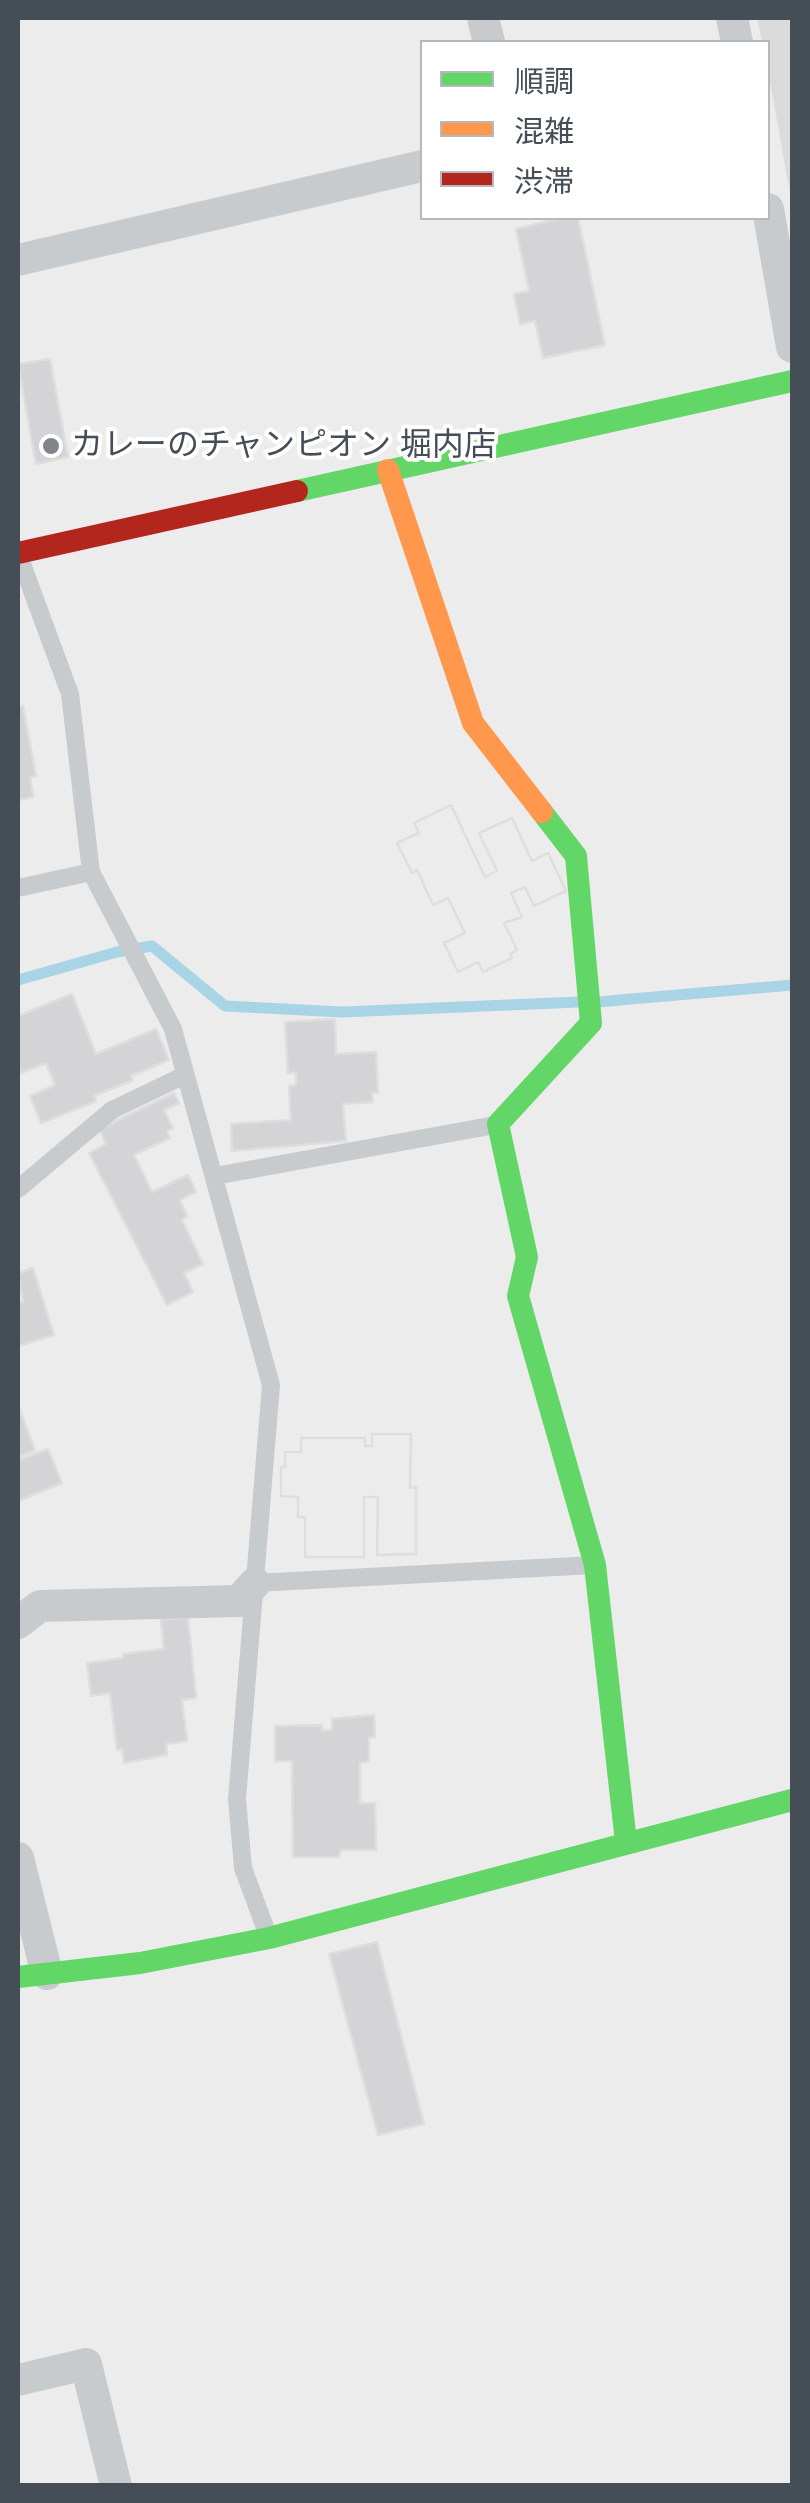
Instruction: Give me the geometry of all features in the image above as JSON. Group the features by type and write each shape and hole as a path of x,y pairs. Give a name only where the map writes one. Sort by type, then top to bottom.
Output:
{"street":[{"path":"18,260 420,166"},
{"path":"770,220 792,346"},
{"path":"18,553 792,381"},
{"path":"388,470 473,724 576,856 591,1023 498,1124 527,1257 518,1296 595,1564 626,1842"},
{"path":"18,1623 40,1606 239,1601 255,1582"},
{"path":"18,1858 32,1975 140,1963 269,1938 792,1800"},
{"path":"18,2380 86,2364 116,2486"}],"lane":[{"path":"18,553 70,694 90,872 173,1029 271,1385 237,1798 243,1868 269,1938"},
{"path":"18,888 90,872"},
{"path":"18,1189 112,1110 184,1075"},
{"path":"215,1176 498,1124"},
{"path":"255,1582 595,1564"}],"shaded area":[{"path":"757,18 792,18 792,204 770,82 770,40 762,40"}],"building":[{"path":"553,220 578,220 605,345 543,358 535,321 520,324 514,294 529,291 516,229"},
{"path":"50,359 68,457 36,464 18,364"},
{"path":"23,706 36,776 30,777 33,797 18,800 18,707"},
{"path":"451,805 485,877 497,871 479,833 512,818 532,861 548,853 566,891 534,906 525,887 511,893 522,917 504,923 517,950 510,954 512,958 483,972 478,962 458,972 444,943 465,933 448,898 433,905 417,870 412,873 397,843 419,833 414,823"},
{"path":"451,805 485,877 497,871 479,833 512,818 532,861 548,853 566,891 534,906 525,887 511,893 522,917 504,923 517,950 510,954 512,958 483,972 478,962 458,972 444,943 465,933 448,898 433,905 417,870 412,873 397,843 419,833 414,823"},
{"path":"72,994 96,1054 156,1029 169,1060 94,1096 96,1101 41,1123 30,1096 55,1085 46,1063 21,1073 18,1016"},
{"path":"335,1019 336,1054 376,1052 378,1093 372,1093 373,1102 343,1104 346,1141 232,1151 231,1124 291,1120 289,1086 296,1085 296,1073 288,1073 285,1022"},
{"path":"174,1093 179,1103 164,1110 173,1128 167,1131 170,1138 134,1155 152,1192 188,1175 196,1192 180,1200 187,1216 182,1220 203,1264 184,1273 193,1292 167,1305 89,1153 106,1144 99,1129"},
{"path":"33,1268 54,1335 18,1346 18,1303 23,1302 18,1273"},
{"path":"18,1405 35,1450 18,1457"},
{"path":"372,1434 411,1434 410,1488 416,1487 416,1554 377,1555 378,1497 364,1497 364,1557 305,1557 305,1517 298,1517 298,1497 281,1496 285,1452 301,1452 301,1438 365,1438 365,1446 372,1446"},
{"path":"372,1434 411,1434 410,1488 416,1487 416,1554 377,1555 378,1497 364,1497 364,1557 305,1557 305,1517 298,1517 298,1497 281,1496 285,1452 301,1452 301,1438 365,1438 365,1446 372,1446"},
{"path":"48,1449 62,1483 18,1501 18,1460"},
{"path":"188,1617 196,1698 182,1700 187,1741 166,1744 167,1755 124,1763 122,1749 117,1750 110,1693 91,1696 87,1663 164,1649 161,1620"},
{"path":"374,1715 375,1737 369,1738 369,1761 360,1763 360,1803 375,1803 376,1850 341,1850 339,1857 293,1857 292,1761 275,1761 275,1726 322,1725 322,1730 332,1730 332,1719"},
{"path":"377,1942 424,2124 378,2135 329,1954"}],"waterway":[{"path":"18,980 152,946 225,1006 343,1012 579,1002"},
{"path":"597,1002 792,985"}],"traffic: fast":[{"path":"297,491 792,381"},
{"path":"542,812 576,856 591,1023 498,1124 527,1257 518,1296 595,1565 626,1842"},
{"path":"18,1977 140,1963 269,1938 792,1800"}],"traffic: slow":[{"path":"388,470 473,723 542,812"}],"traffic: jam":[{"path":"18,553 297,491"}],"place":[{"name":"カレーのチャンピオン 堀内店","path":"51,446"}]}
